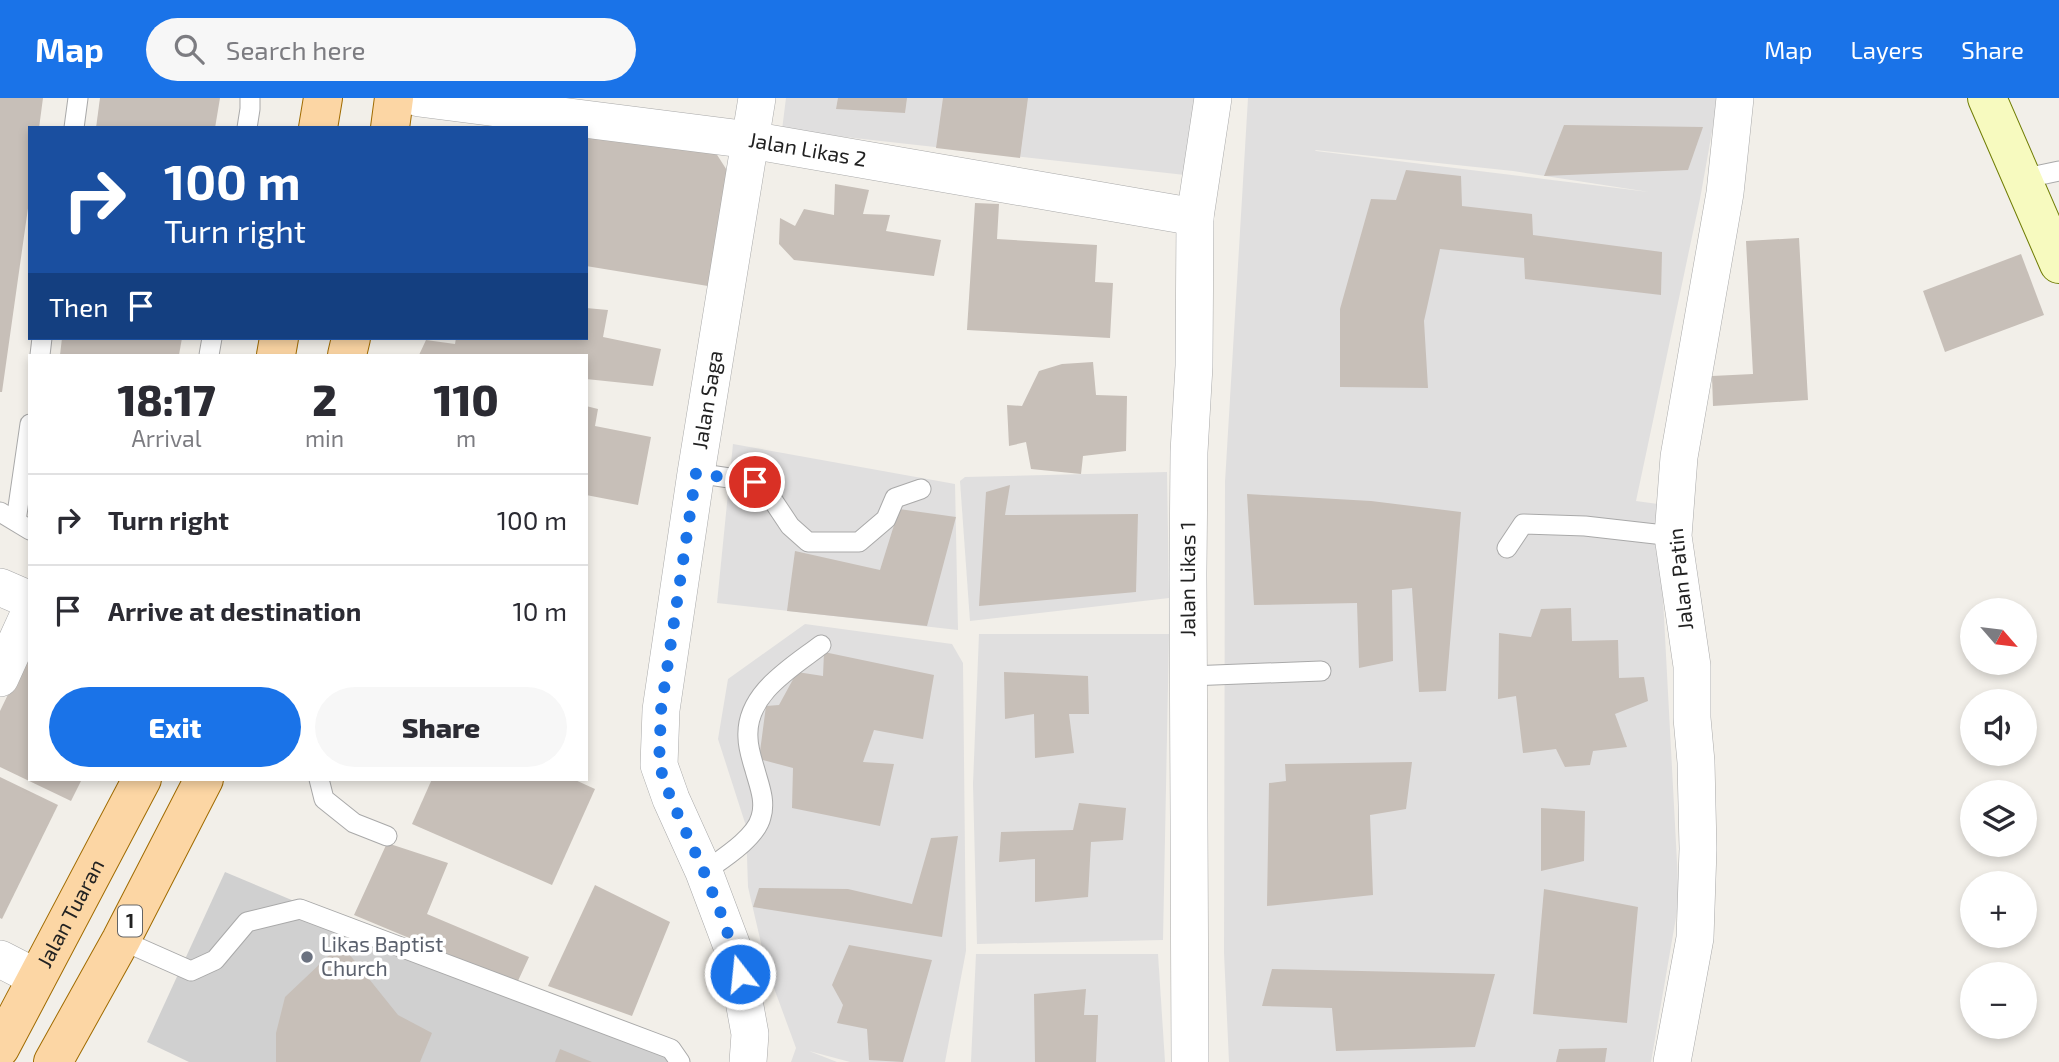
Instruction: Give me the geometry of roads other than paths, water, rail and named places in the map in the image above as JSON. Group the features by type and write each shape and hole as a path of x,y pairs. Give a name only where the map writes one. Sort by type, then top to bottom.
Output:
{"main road":[{"path":"318,126 323,98"},
{"path":"390,126 394,98"},
{"path":"1987,98 2059,264"},
{"name":"Jalan Tuaran","path":"0,1048 141,781"},
{"name":"1","path":"53,1062 121,940 203,781"}],"street":[{"name":"Jalan Likas 2","path":"419,98 750,140 1195,217"},
{"name":"Jalan Saga","path":"748,1062 750,1034 736,957 659,765 661,710 696,473 757,98"},
{"name":"Jalan Likas 1","path":"1190,1062 1189,452 1194,366 1195,217 1213,98"},
{"name":"Jalan Patin","path":"1672,1062 1695,938 1698,849 1692,666 1673,536 1679,457 1725,193 1735,98"},
{"path":"0,587 28,599"},
{"path":"0,678 28,616"},
{"path":"0,960 37,978"}],"lane":[{"path":"74,126 78,98"},
{"path":"247,126 250,98"},
{"path":"2022,179 2059,171"},
{"path":"15,521 28,437"},
{"path":"696,473 755,482 774,502 790,526 808,542 859,542 886,519 895,498 920,489"},
{"path":"1507,548 1523,524 1585,526 1673,536"},
{"path":"704,872 753,833 761,817 763,796 747,737 751,714 765,690 821,645"},
{"path":"1188,676 1321,671"},
{"path":"320,781 324,799 354,822 387,836"},
{"path":"121,940 191,971 215,960 247,922 300,909 671,1049 680,1062"}],"place":[{"name":"Likas Baptist Church","path":"307,957"}]}
